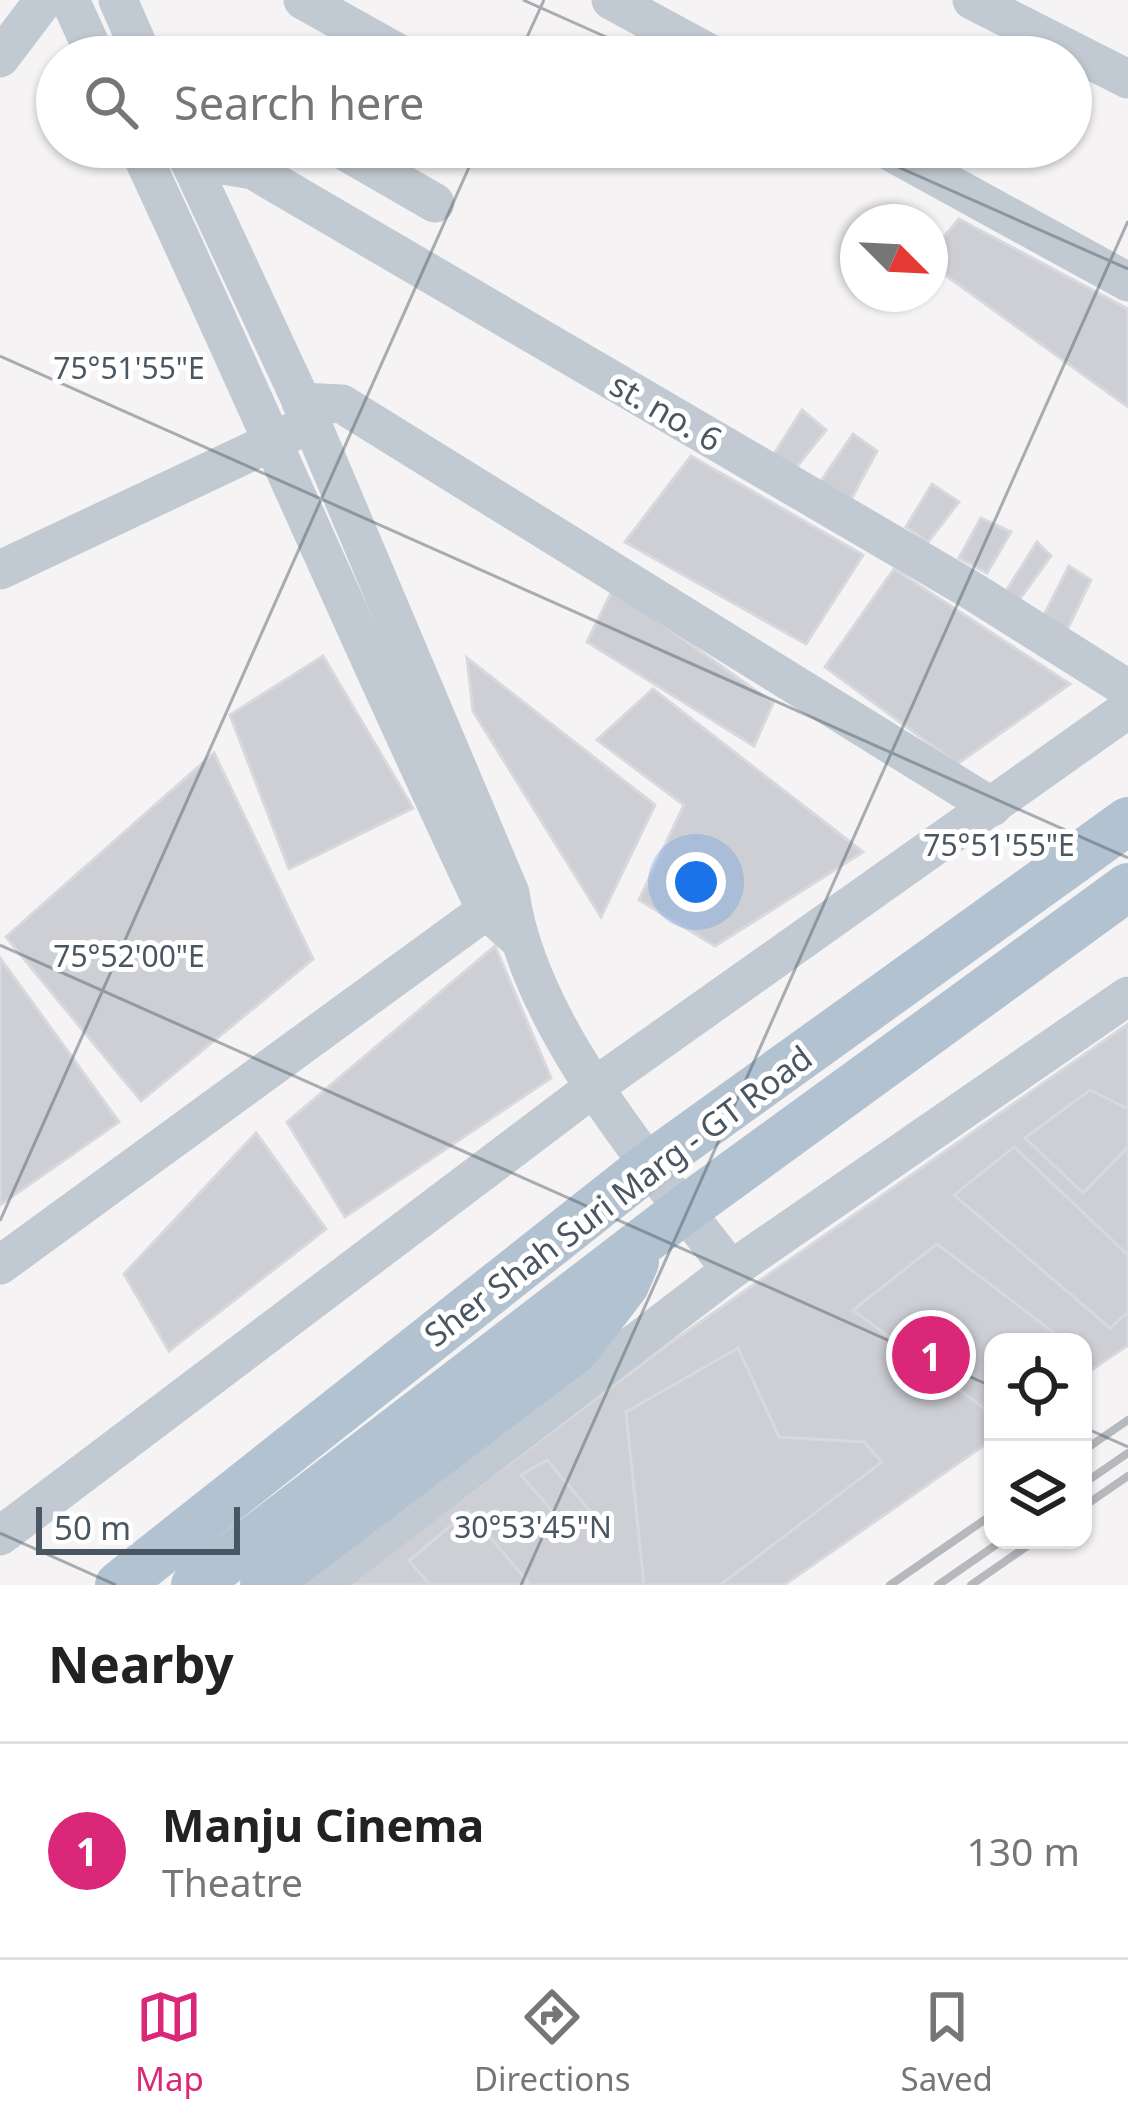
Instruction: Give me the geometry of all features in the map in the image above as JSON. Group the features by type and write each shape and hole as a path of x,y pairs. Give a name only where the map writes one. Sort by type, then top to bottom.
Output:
{"main road":[{"name":"Sher Shah Suri Marg - GT Road","path":"119,1585 651,1164 1128,821"},
{"name":"Sher Shah Suri Marg - GT Road","path":"195,1585 684,1210 1128,886"},
{"path":"263,1585 576,1349 625,1285 644,1241"}],"street":[{"path":"0,58 44,0"},
{"path":"70,0 86,36"},
{"path":"118,0 134,36"},
{"path":"303,0 367,36"},
{"path":"611,0 677,36"},
{"path":"972,0 1043,36"},
{"path":"1092,61 1128,79"},
{"path":"149,168 275,441 368,664 593,1088 731,1270"},
{"path":"193,168 306,413 498,902"},
{"name":"st. no. 6","path":"242,168 254,170 969,589 1128,689"},
{"path":"375,168 436,203"},
{"path":"920,168 1128,282"},
{"path":"0,570 275,441 306,413 343,404 992,807"},
{"path":"0,1536 593,1088 1128,709"},
{"path":"0,1265 498,902"},
{"path":"319,1585 731,1270 1128,996"}],"building":[{"path":"959,219 1128,309 1128,407 948,277 948,232"},
{"path":"802,410 826,430 796,468 772,457"},
{"path":"853,434 877,451 848,505 821,481"},
{"path":"691,456 863,555 806,644 625,542"},
{"path":"932,484 959,502 928,542 906,527"},
{"path":"981,518 1011,532 987,573 959,558"},
{"path":"1037,542 1051,556 1017,603 1006,591"},
{"path":"1069,566 1091,580 1067,630 1044,615"},
{"path":"894,569 1070,684 957,764 825,667"},
{"path":"613,589 773,703 754,746 587,642"},
{"path":"323,656 413,808 289,869 230,715"},
{"path":"467,658 655,805 601,917 473,711"},
{"path":"653,689 863,852 715,946 639,900 684,805 597,740"},
{"path":"214,753 313,959 141,1101 6,937"},
{"path":"495,946 551,1078 345,1217 287,1122"},
{"path":"0,958 119,1122 0,1205"},
{"path":"1128,1024 1128,1345 1092,1370 1092,1333 984,1333 984,1445 784,1585 347,1585 673,1341"},
{"path":"1090,1090 1128,1109 1128,1147 1083,1193 1025,1138"},
{"path":"256,1133 326,1229 169,1351 124,1274"},
{"path":"1014,1147 1128,1255 1128,1312 1110,1328 954,1195"},
{"path":"937,1244 1053,1332 984,1333 984,1408 853,1310"},
{"path":"738,1348 779,1437 864,1442 882,1462 720,1585 644,1585 626,1412"},
{"path":"547,1460 590,1511 567,1528 521,1475"},
{"path":"468,1511 528,1582 525,1585 430,1585 409,1561"}],"railway":[{"path":"1092,1445 1128,1420"},
{"path":"1092,1478 1128,1453"},
{"path":"1092,1501 1128,1476"},
{"path":"890,1585 984,1520"},
{"path":"938,1585 990,1549"},
{"path":"971,1585 1023,1549"}],"place":[{"name":"Manju Cinema","path":"931,1355"}]}
